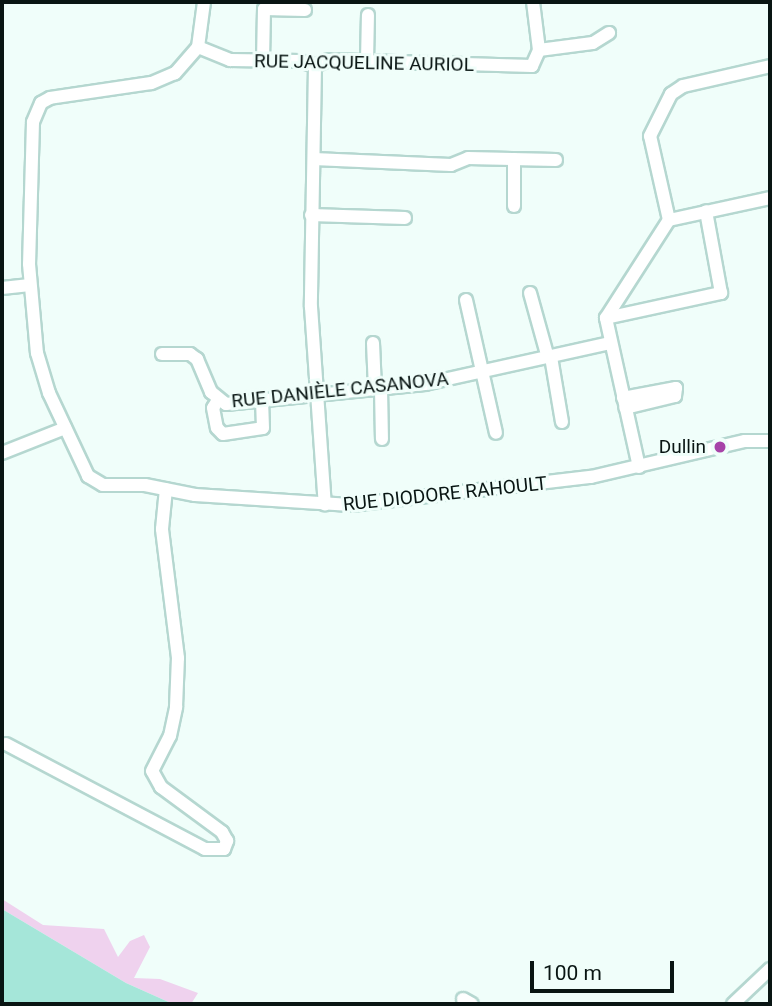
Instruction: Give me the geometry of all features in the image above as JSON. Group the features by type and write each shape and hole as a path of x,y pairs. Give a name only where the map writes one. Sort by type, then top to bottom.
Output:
{"street":[{"path":"198,47 204,2"},
{"path":"533,2 539,50 593,43 609,33"},
{"path":"263,61 264,9 305,10"},
{"path":"368,15 368,61"},
{"name":"RUE JACQUELINE AURIOL","path":"198,47 230,60 300,61 315,66 328,60 532,66 539,50"},
{"name":"RUE DIODORE RAHOULT","path":"198,47 175,73 151,83 61,95 41,103 33,122 30,285 37,353 65,428 88,476 103,485 325,505 514,489 639,467 745,441 770,441"},
{"path":"315,66 311,307 325,505"},
{"path":"669,220 650,136 671,94 682,86 770,66"},
{"path":"314,159 451,165 468,158 556,160"},
{"path":"514,159 514,206"},
{"path":"639,467 610,343 607,318 669,220 770,198"},
{"path":"607,318 722,293 706,211"},
{"path":"311,215 405,218"},
{"path":"2,288 30,285"},
{"path":"530,293 549,358 562,422"},
{"path":"466,300 496,433"},
{"path":"373,343 382,439"},
{"name":"RUE DANIÈLE CASANOVA","path":"162,354 190,354 197,359 218,400 226,404 378,389 481,372 610,343"},
{"path":"218,400 213,408 216,428 223,434 264,428 262,400"},
{"path":"2,453 65,428"},
{"path":"6,744 205,849 224,849 227,841 222,832 161,787 152,771 170,736 176,707 178,659 162,529 166,489"},
{"path":"733,1004 770,969"}],"shaded area":[{"path":"2,899 43,925 104,929 118,957 130,941 144,935 150,947 134,978 160,979 198,993 191,1004 173,1004 126,983 2,909"},
{"path":"2,909 126,983 173,1004 2,1004"}],"place":[{"name":"Dullin","path":"720,447"}]}
